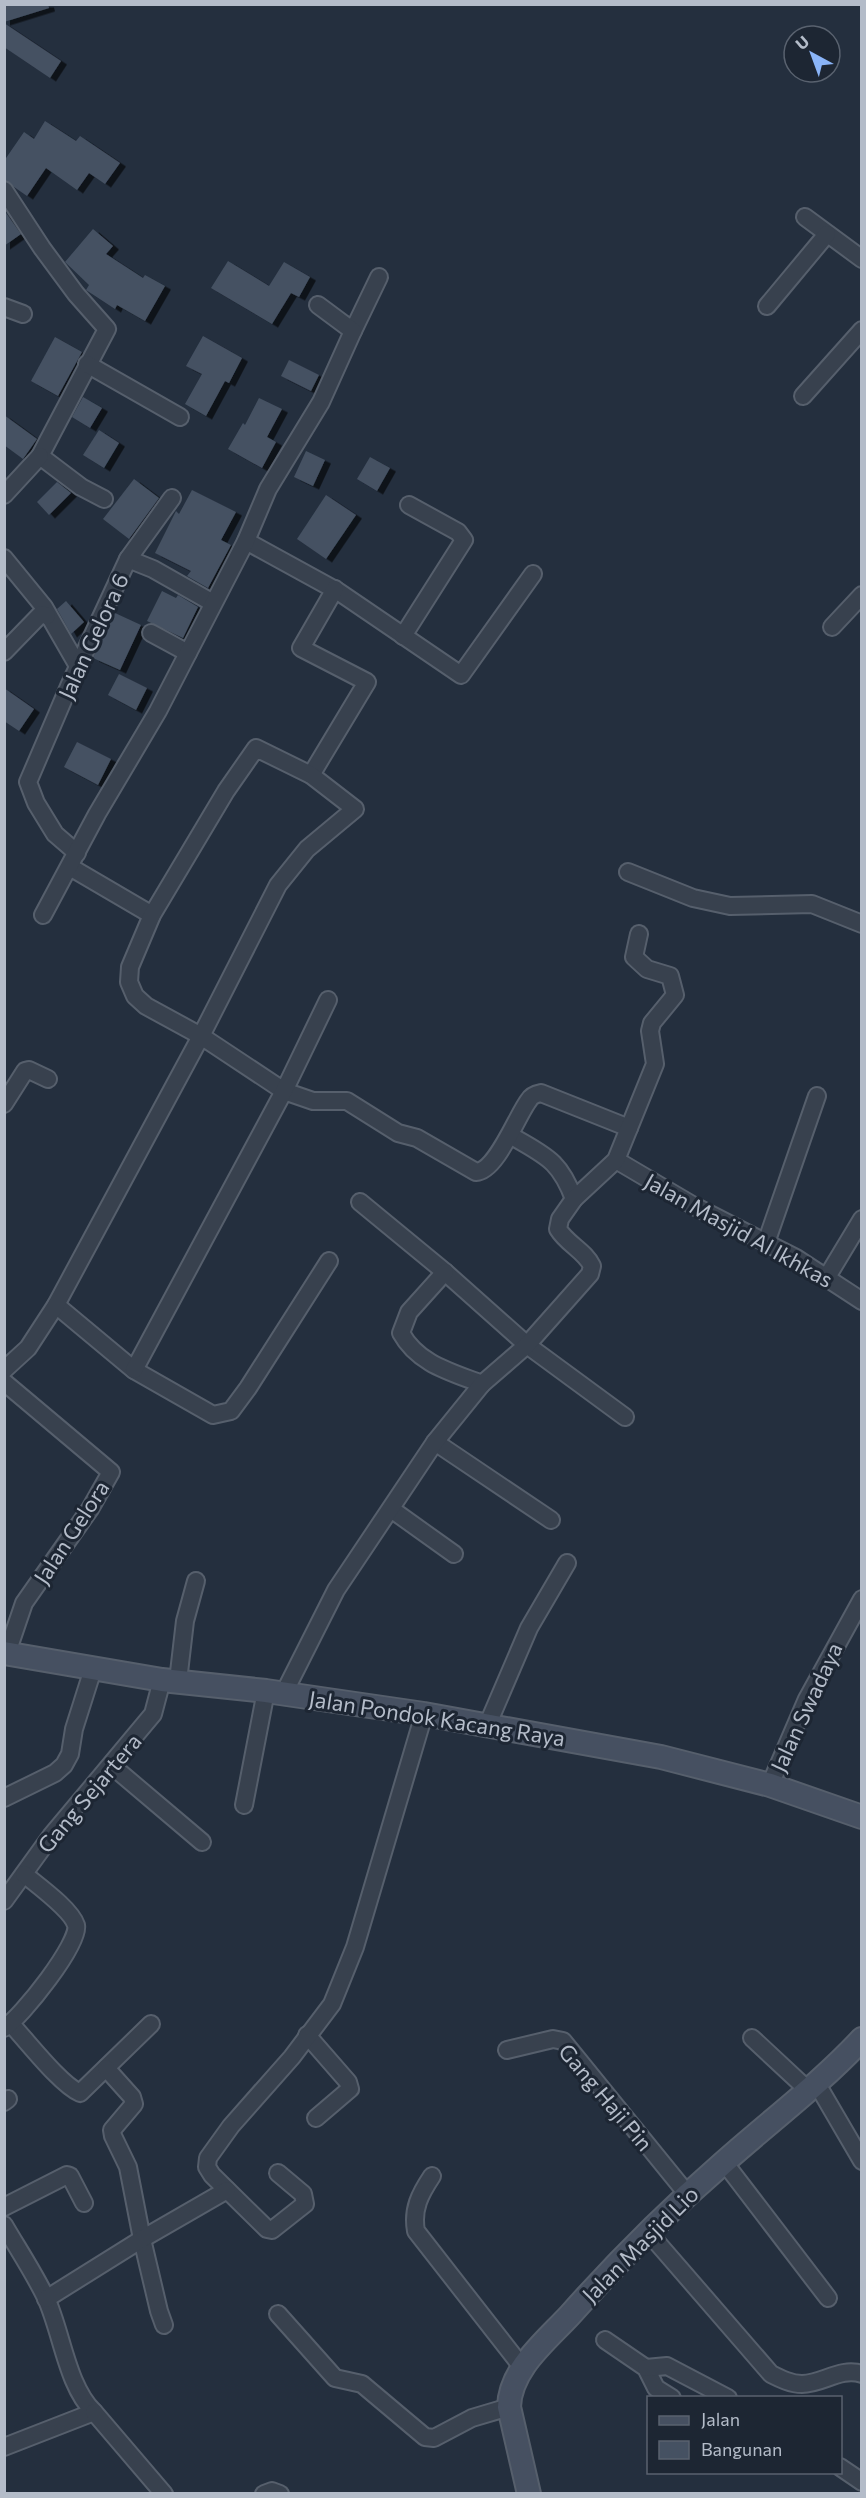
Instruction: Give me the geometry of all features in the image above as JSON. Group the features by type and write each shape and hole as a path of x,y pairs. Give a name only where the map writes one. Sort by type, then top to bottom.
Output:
{"main road":[{"name":"Jalan Pondok Kacang Raya","path":"6,1653 170,1681 275,1692 424,1714 661,1757 770,1785 861,1817"},
{"name":"Jalan Masjid Lio","path":"529,2493 509,2408 509,2395 522,2367 648,2232 724,2162 813,2087 861,2039"}],"street":[{"path":"4,190 76,294 107,329 40,456 4,495"},
{"path":"805,217 861,259"},
{"path":"767,306 827,234"},
{"path":"43,915 97,814 158,711 246,541 268,489 321,402 379,277"},
{"path":"318,305 353,331"},
{"path":"4,307 23,314"},
{"path":"803,396 861,330"},
{"path":"87,364 180,417"},
{"path":"40,456 81,487 104,499"},
{"name":"Jalan Gelora 6","path":"73,860 36,803 28,782 78,666 128,559 172,498"},
{"path":"403,636 464,540 458,532 409,505"},
{"path":"246,541 335,589 461,675 532,574"},
{"path":"4,558 38,598 78,666"},
{"path":"128,559 153,569 213,603"},
{"path":"310,775 367,682 301,648 335,589"},
{"path":"832,627 861,595"},
{"path":"4,652 39,616 42,614 47,616"},
{"path":"151,633 188,653"},
{"path":"4,1370 28,1348 56,1305 201,1036 278,885 307,849 355,809 310,775 256,748 226,791 152,915 130,967 129,982 135,996 146,1006 201,1036 284,1091 313,1101 347,1101 398,1133 417,1138 476,1172 486,1168 510,1135 530,1097 541,1093 629,1128"},
{"path":"73,860 152,915"},
{"path":"628,872 702,900 730,906 812,904 861,924"},
{"path":"244,1805 275,1692 336,1590 435,1442 482,1384 527,1345 591,1274 592,1266 589,1260 563,1237 558,1229 560,1219 574,1199 616,1160 655,1064 650,1030 652,1023 675,994 670,976 647,969 634,957 639,934"},
{"path":"134,1370 284,1091 328,1000"},
{"path":"4,1104 25,1071 29,1070 48,1079"},
{"path":"766,1243 817,1096"},
{"path":"510,1135 558,1167 566,1177 574,1199"},
{"name":"Jalan Masjid Al Ikhkas","path":"616,1160 694,1206 827,1277 861,1301"},
{"path":"360,1202 445,1272 527,1345 625,1417"},
{"path":"827,1277 861,1219"},
{"path":"56,1305 134,1370 213,1415 231,1411 329,1261"},
{"path":"445,1272 409,1312 401,1333 408,1344 429,1363 482,1384"},
{"name":"Jalan Gelora","path":"4,1382 111,1472 90,1509 24,1603 6,1653"},
{"path":"435,1442 551,1520"},
{"path":"391,1509 454,1554"},
{"path":"487,1726 529,1628 567,1563"},
{"name":"Gang Sejartera","path":"4,1901 51,1836 153,1714 170,1681 196,1581"},
{"name":"Jalan Swadaya","path":"770,1785 807,1699 861,1599"},
{"path":"4,1798 55,1773 64,1765 70,1754 74,1729 93,1669"},
{"path":"278,2173 303,2194 305,2204 272,2230 267,2229 227,2190 207,2167 208,2158 231,2126 292,2056 332,2004 355,1947 424,1714"},
{"path":"111,1766 202,1842"},
{"path":"24,1874 72,1916 77,1927 74,1940 30,2003 8,2026 74,2090 80,2093 86,2090 151,2024"},
{"path":"307,2035 348,2082 350,2089 316,2118"},
{"path":"752,2038 813,2087 861,2161"},
{"name":"Gang Haji Pin","path":"507,2050 553,2039 563,2042 688,2195"},
{"path":"106,2068 132,2097 134,2104 112,2130 128,2167 142,2239 164,2325"},
{"path":"724,2162 828,2298"},
{"path":"4,2207 67,2175 70,2176 84,2203"},
{"path":"432,2176 416,2206 414,2221 416,2232 522,2367"},
{"path":"46,2299 142,2239 227,2190"},
{"path":"4,2225 46,2299 84,2402 164,2493"},
{"path":"648,2232 771,2374 786,2382 803,2384 852,2371 861,2374"},
{"path":"278,2314 335,2378 362,2384 425,2437 434,2438 472,2418 509,2408"},
{"path":"605,2340 646,2368 656,2388 670,2396"},
{"path":"646,2368 667,2366 726,2396"},
{"path":"4,2447 94,2412"},
{"path":"842,2469 861,2483 853,2493"},
{"path":"264,2493 272,2491 280,2493"}],"building":[{"path":"4,4 48,4 49,8 4,22"},
{"path":"4,23 61,61 50,78 4,47"},
{"path":"45,121 76,141 80,136 120,163 105,184 89,173 77,190 46,168 27,196 4,180 4,161 24,132 34,139"},
{"path":"4,210 21,234 4,246"},
{"path":"93,229 113,246 106,254 143,278 145,275 165,286 145,321 117,305 115,309 86,290 89,285 65,262"},
{"path":"228,261 269,286 284,262 310,277 299,297 291,293 272,324 211,288"},
{"path":"203,336 242,358 229,383 225,381 206,416 185,404 202,374 186,366"},
{"path":"55,337 82,352 58,396 31,381"},
{"path":"289,360 319,375 311,391 281,376"},
{"path":"83,397 102,408 90,428 72,417"},
{"path":"259,398 282,409 267,437 276,442 262,468 228,449 243,423 245,425"},
{"path":"4,415 37,439 23,459 4,445"},
{"path":"99,430 119,443 104,468 83,455"},
{"path":"306,451 325,460 313,486 294,477"},
{"path":"370,457 390,468 377,491 357,479"},
{"path":"134,479 159,498 129,539 103,519"},
{"path":"57,482 71,493 49,515 37,502"},
{"path":"192,490 236,512 221,540 231,545 208,588 187,576 191,571 155,553 176,511 179,514"},
{"path":"326,495 356,515 326,559 297,539"},
{"path":"162,591 176,598 178,595 198,607 183,638 147,621"},
{"path":"66,601 84,622 71,634 57,609"},
{"path":"115,613 141,625 120,670 93,658"},
{"path":"119,674 147,688 136,710 108,695"},
{"path":"4,688 34,709 19,731 4,721"},
{"path":"77,742 111,759 98,785 64,767"}]}
